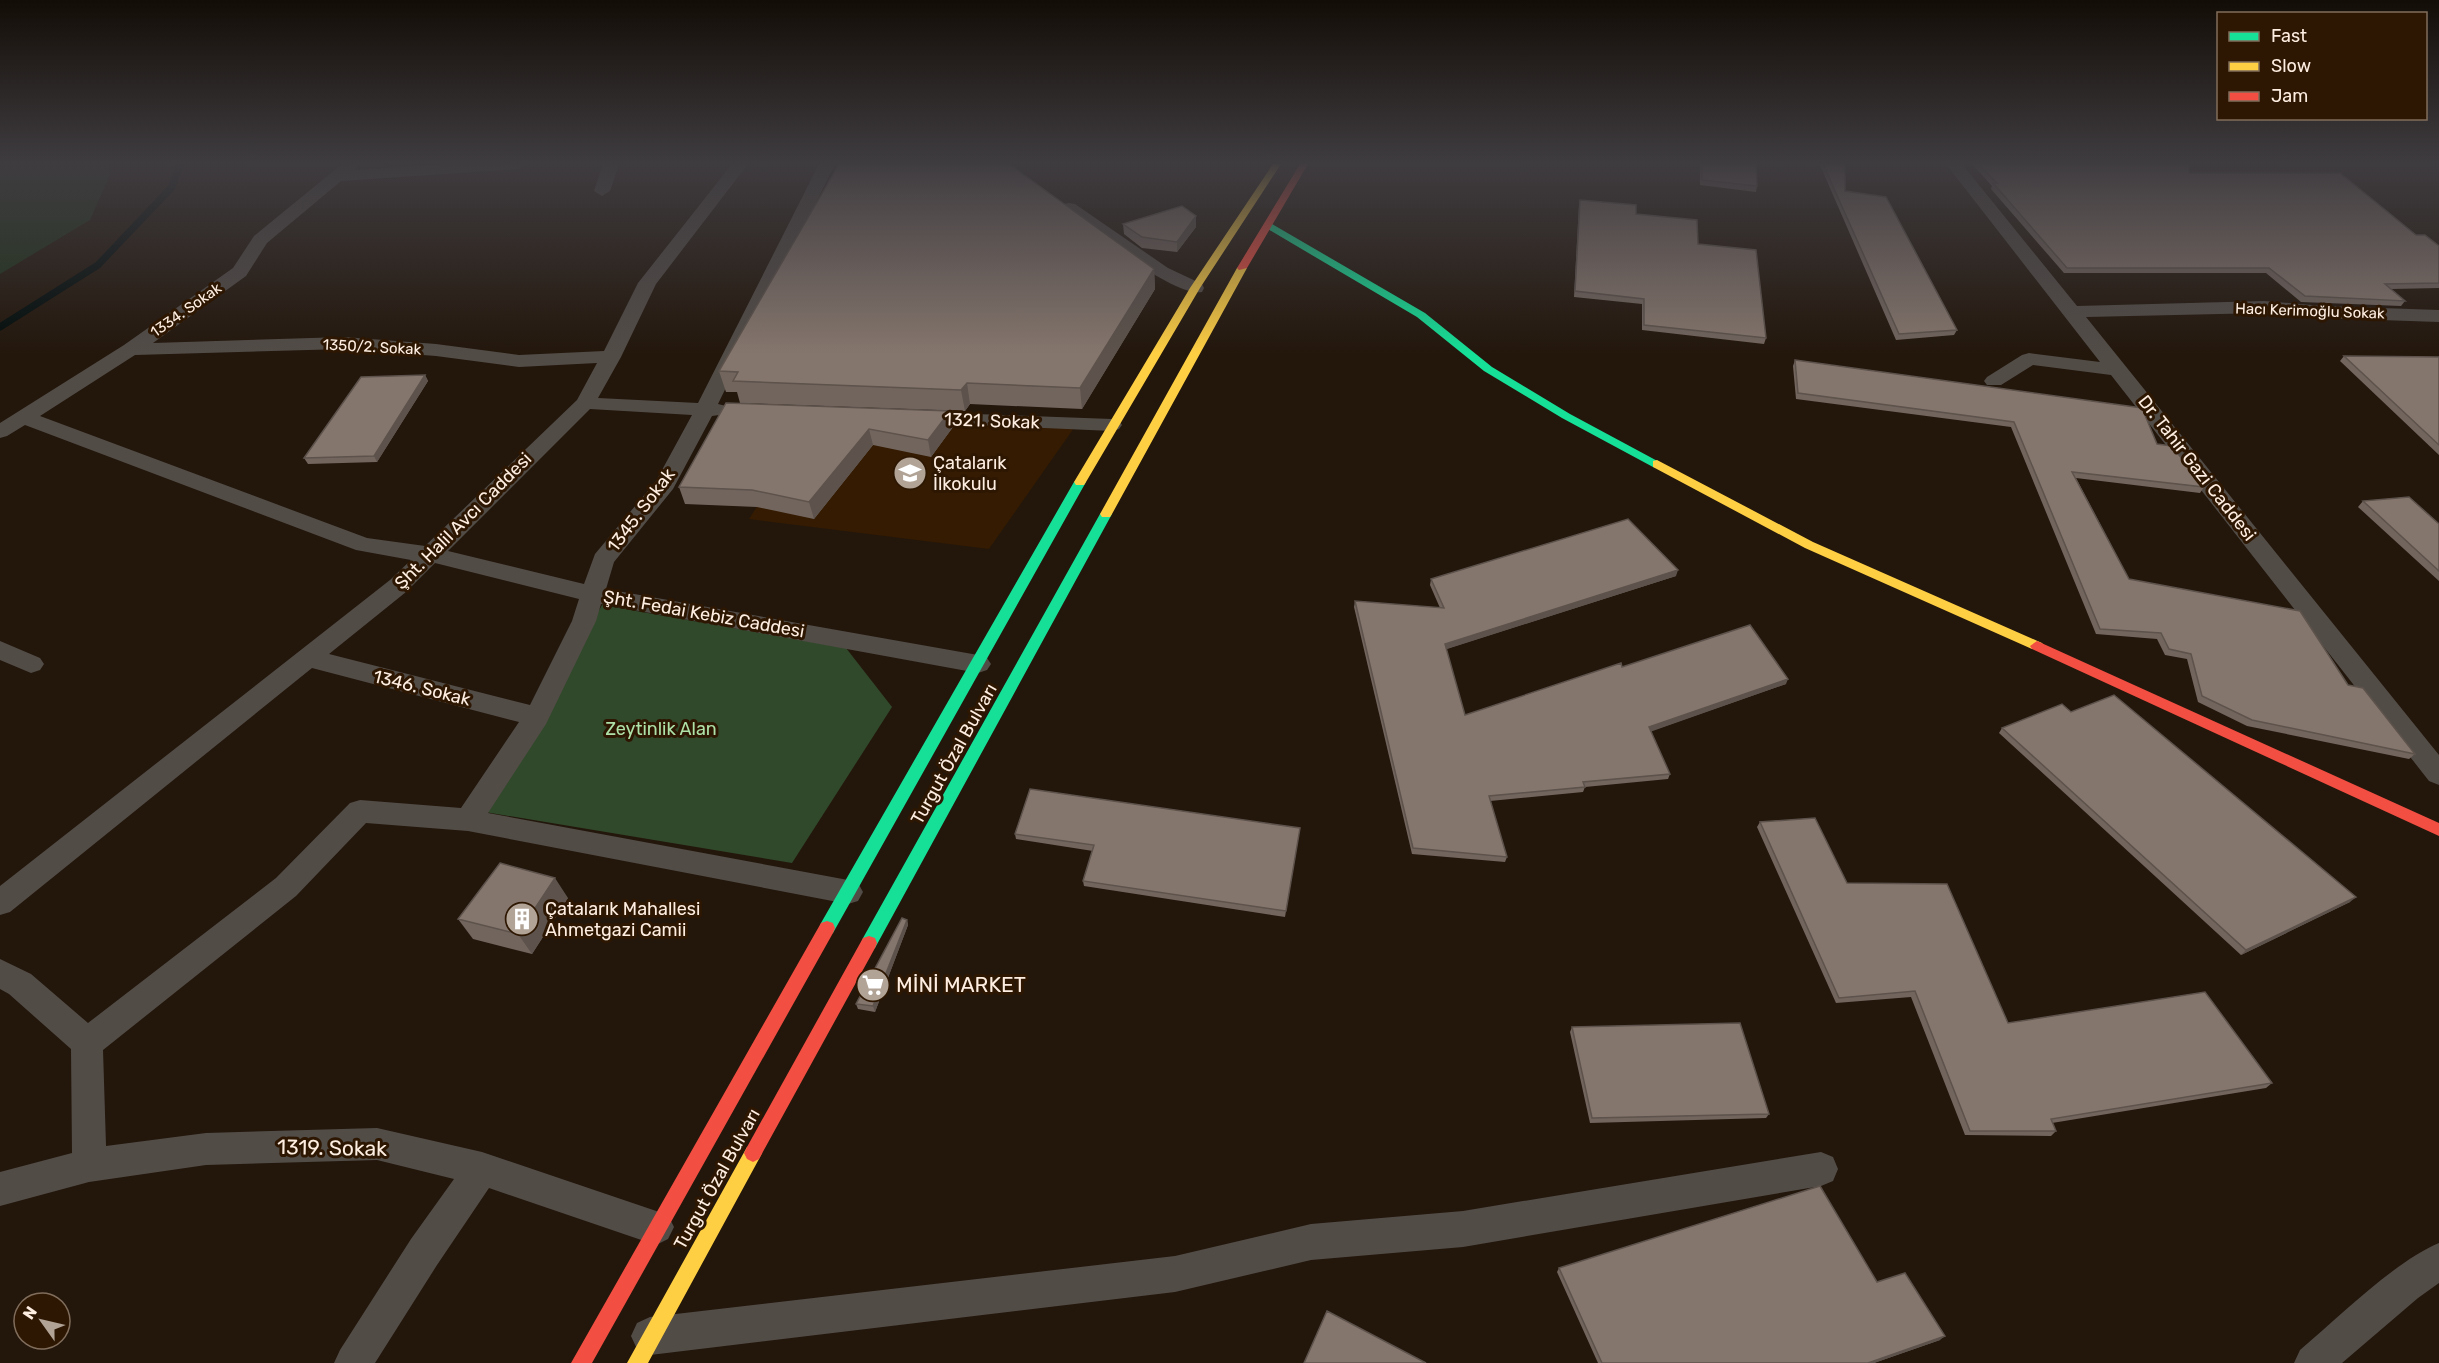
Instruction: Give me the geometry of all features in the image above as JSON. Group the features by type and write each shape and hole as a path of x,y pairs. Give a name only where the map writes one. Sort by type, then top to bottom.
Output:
{"main road":[{"name":"Turgut Özal Bulvarı","path":"581,1363 656,1227 1112,426 1195,288 1234,228"},
{"name":"Turgut Özal Bulvarı","path":"644,1350 1240,272 1268,228"},
{"path":"1272,228 1421,315 1488,369 1566,416 1809,545 2138,691 2323,780 2439,830"}],"street":[{"name":"1334. Sokak","path":"0,432 26,418 131,349 240,272 260,240 275,228"},
{"name":"Şht. Halil Avcı Caddesi","path":"0,903 398,586 433,555 585,403 612,357 647,283 690,228"},
{"name":"1345. Sokak","path":"468,820 537,717 584,621 594,595 603,560 664,484 705,410 795,228"},
{"path":"1098,228 1162,272 1195,288"},
{"name":"Dr. Tahir Gazi Caddesi","path":"2005,228 2439,774"},
{"name":"Hacı Kerimoğlu Sokak","path":"2072,312 2264,307 2323,312 2439,316"},
{"name":"1350/2. Sokak","path":"131,349 344,343 436,350 519,361 612,357"},
{"path":"1994,381 2028,359 2120,370"},
{"path":"585,403 741,411"},
{"name":"1321. Sokak","path":"897,417 1112,426"},
{"name":"Şht. Fedai Kebiz Caddesi","path":"26,418 364,545 433,555 594,595 758,622 978,664"},
{"path":"0,650 31,664"},
{"name":"1346. Sokak","path":"307,658 537,717"},
{"path":"87,1043 286,887 360,811 468,820 848,892"},
{"path":"0,974 20,984 87,1043 89,1165"},
{"name":"1319. Sokak","path":"0,1189 89,1165 206,1149 377,1144 482,1169 656,1227"},
{"path":"353,1363 424,1252 482,1169"},
{"path":"644,1350 1175,1274 1311,1242 1463,1229 1821,1169"},
{"path":"2313,1363 2405,1285 2439,1261"}],"shaded area":[{"name":"Çatalarık İlkokulu","path":"816,413 1074,428 989,549 749,519"}],"green space":[{"path":"0,228 77,228 0,274"},
{"name":"Zeytinlik Alan","path":"602,605 846,648 892,707 792,863 485,812"}],"building":[{"path":"802,228 1097,228 1154,269 1080,388 967,383 961,390 733,381 738,372 719,371"},
{"path":"1128,228 1188,228 1177,242 1142,237"},
{"path":"1578,228 1697,228 1698,244 1756,250 1766,338 1644,325 1644,299 1575,291"},
{"path":"1851,228 1902,228 1957,330 1899,334"},
{"path":"2032,228 2407,228 2416,235 2425,235 2439,246 2439,283 2385,284 2405,301 2305,296 2269,268 2067,268"},
{"path":"2344,356 2439,357 2439,445"},
{"path":"1795,360 2142,408 2157,444 2172,446 2204,487 2072,472 2129,579 2300,611 2348,685 2363,688 2415,754 2252,720 2202,696 2191,654 2169,649 2161,633 2100,629 2014,422 1798,393"},
{"path":"425,375 374,456 304,458 361,377"},
{"path":"726,403 950,411 928,440 869,429 809,502 752,490 679,487"},
{"path":"2409,497 2439,524 2439,571 2363,501"},
{"path":"1628,519 1678,570 1445,644 1465,715 1621,663 1622,667 1750,625 1788,679 1649,727 1670,774 1583,782 1585,787 1489,796 1507,857 1413,848 1355,601 1444,608 1431,579"},
{"path":"2114,695 2356,897 2246,950 2002,728 2062,704 2071,712"},
{"path":"1030,789 1300,828 1286,911 1083,881 1094,845 1015,834"},
{"path":"1815,818 1847,883 1947,884 2008,1023 2205,992 2272,1083 2051,1119 2056,1131 1970,1131 1915,991 1839,998 1760,822"},
{"path":"500,863 555,878 518,934 458,919"},
{"path":"902,918 907,920 873,1006 856,1004"},
{"path":"1740,1023 1769,1114 1592,1118 1572,1027"},
{"path":"1820,1186 1877,1282 1905,1273 1945,1336 1868,1363 1602,1363 1559,1268"},
{"path":"1327,1311 1426,1363 1304,1363"}],"waterway":[{"path":"0,327 98,265 133,228"}],"traffic: fast":[{"path":"1272,228 1421,315 1488,369 1566,416 1657,464"},
{"path":"827,928 1080,482"},
{"path":"869,943 1106,514"}],"traffic: slow":[{"path":"1080,482 1195,288 1235,228"},
{"path":"1106,514 1242,268"},
{"path":"1657,464 1809,545 2037,646"},
{"path":"637,1363 753,1153"}],"traffic: jam":[{"path":"1242,268 1266,228"},
{"path":"2037,646 2439,830"},
{"path":"581,1363 827,928"},
{"path":"753,1153 869,943"}],"place":[{"name":"Çatalarık İlkokulu","path":"910,473"},
{"name":"Çatalarık Mahallesi Ahmetgazi Camii","path":"522,919"},
{"name":"MİNİ MARKET","path":"873,985"}]}
